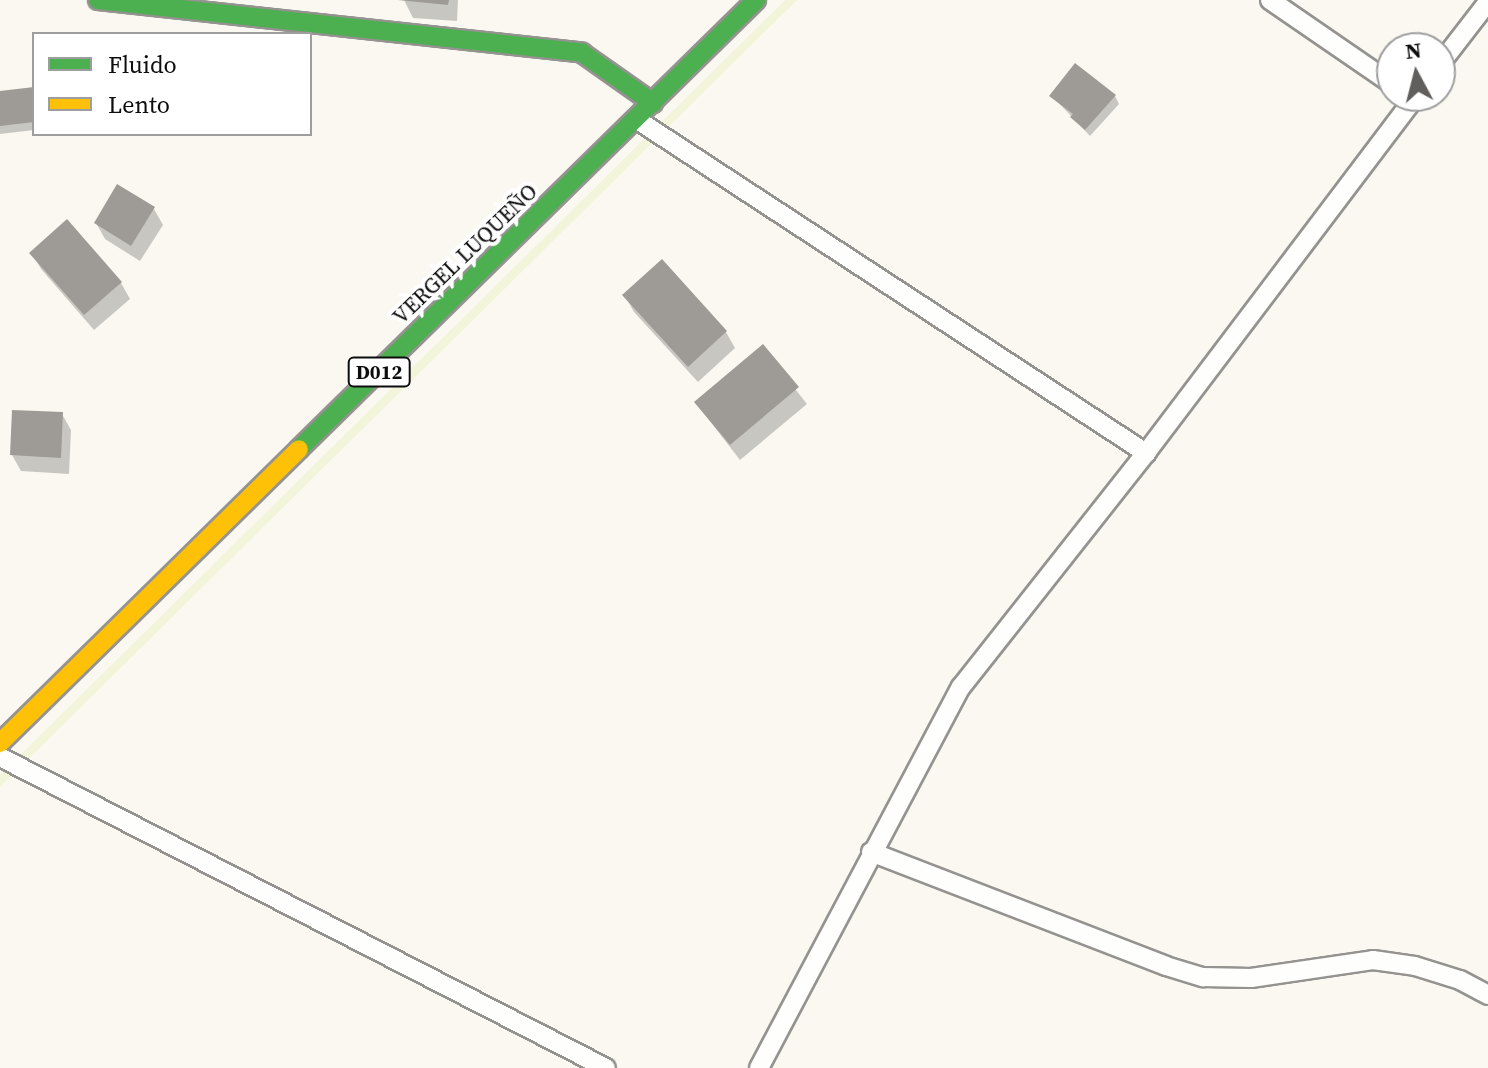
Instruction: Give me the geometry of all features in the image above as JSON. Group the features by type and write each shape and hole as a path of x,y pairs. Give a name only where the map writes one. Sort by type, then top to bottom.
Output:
{"main road":[{"path":"98,0 582,53 653,103"},
{"name":"VERGEL LUQUEÑO","path":"0,743 756,0"}],"lane":[{"path":"1270,0 1376,73"},
{"path":"1456,43 1488,2"},
{"path":"759,1068 961,687 1146,453 1402,112"},
{"path":"636,119 1146,453"},
{"path":"0,757 606,1068"},
{"path":"871,852 1166,966 1203,977 1251,978 1373,960 1445,975 1488,995"}],"green space":[{"path":"785,0 797,0 0,787 0,775"}],"building":[{"path":"398,0 449,0 448,5"},
{"path":"1075,63 1116,95 1085,130 1070,117 1073,114 1049,96"},
{"path":"32,87 32,122 0,126 0,91"},
{"path":"117,184 155,207 131,246 94,223"},
{"path":"67,219 122,282 84,315 29,253"},
{"path":"662,259 727,331 688,367 622,295"},
{"path":"763,344 799,387 730,445 694,402"},
{"path":"12,410 63,412 61,458 10,455"}],"traffic: fast":[{"path":"98,0 582,53 653,103"},
{"path":"299,449 756,0"}],"traffic: slow":[{"path":"0,743 299,449"}]}
